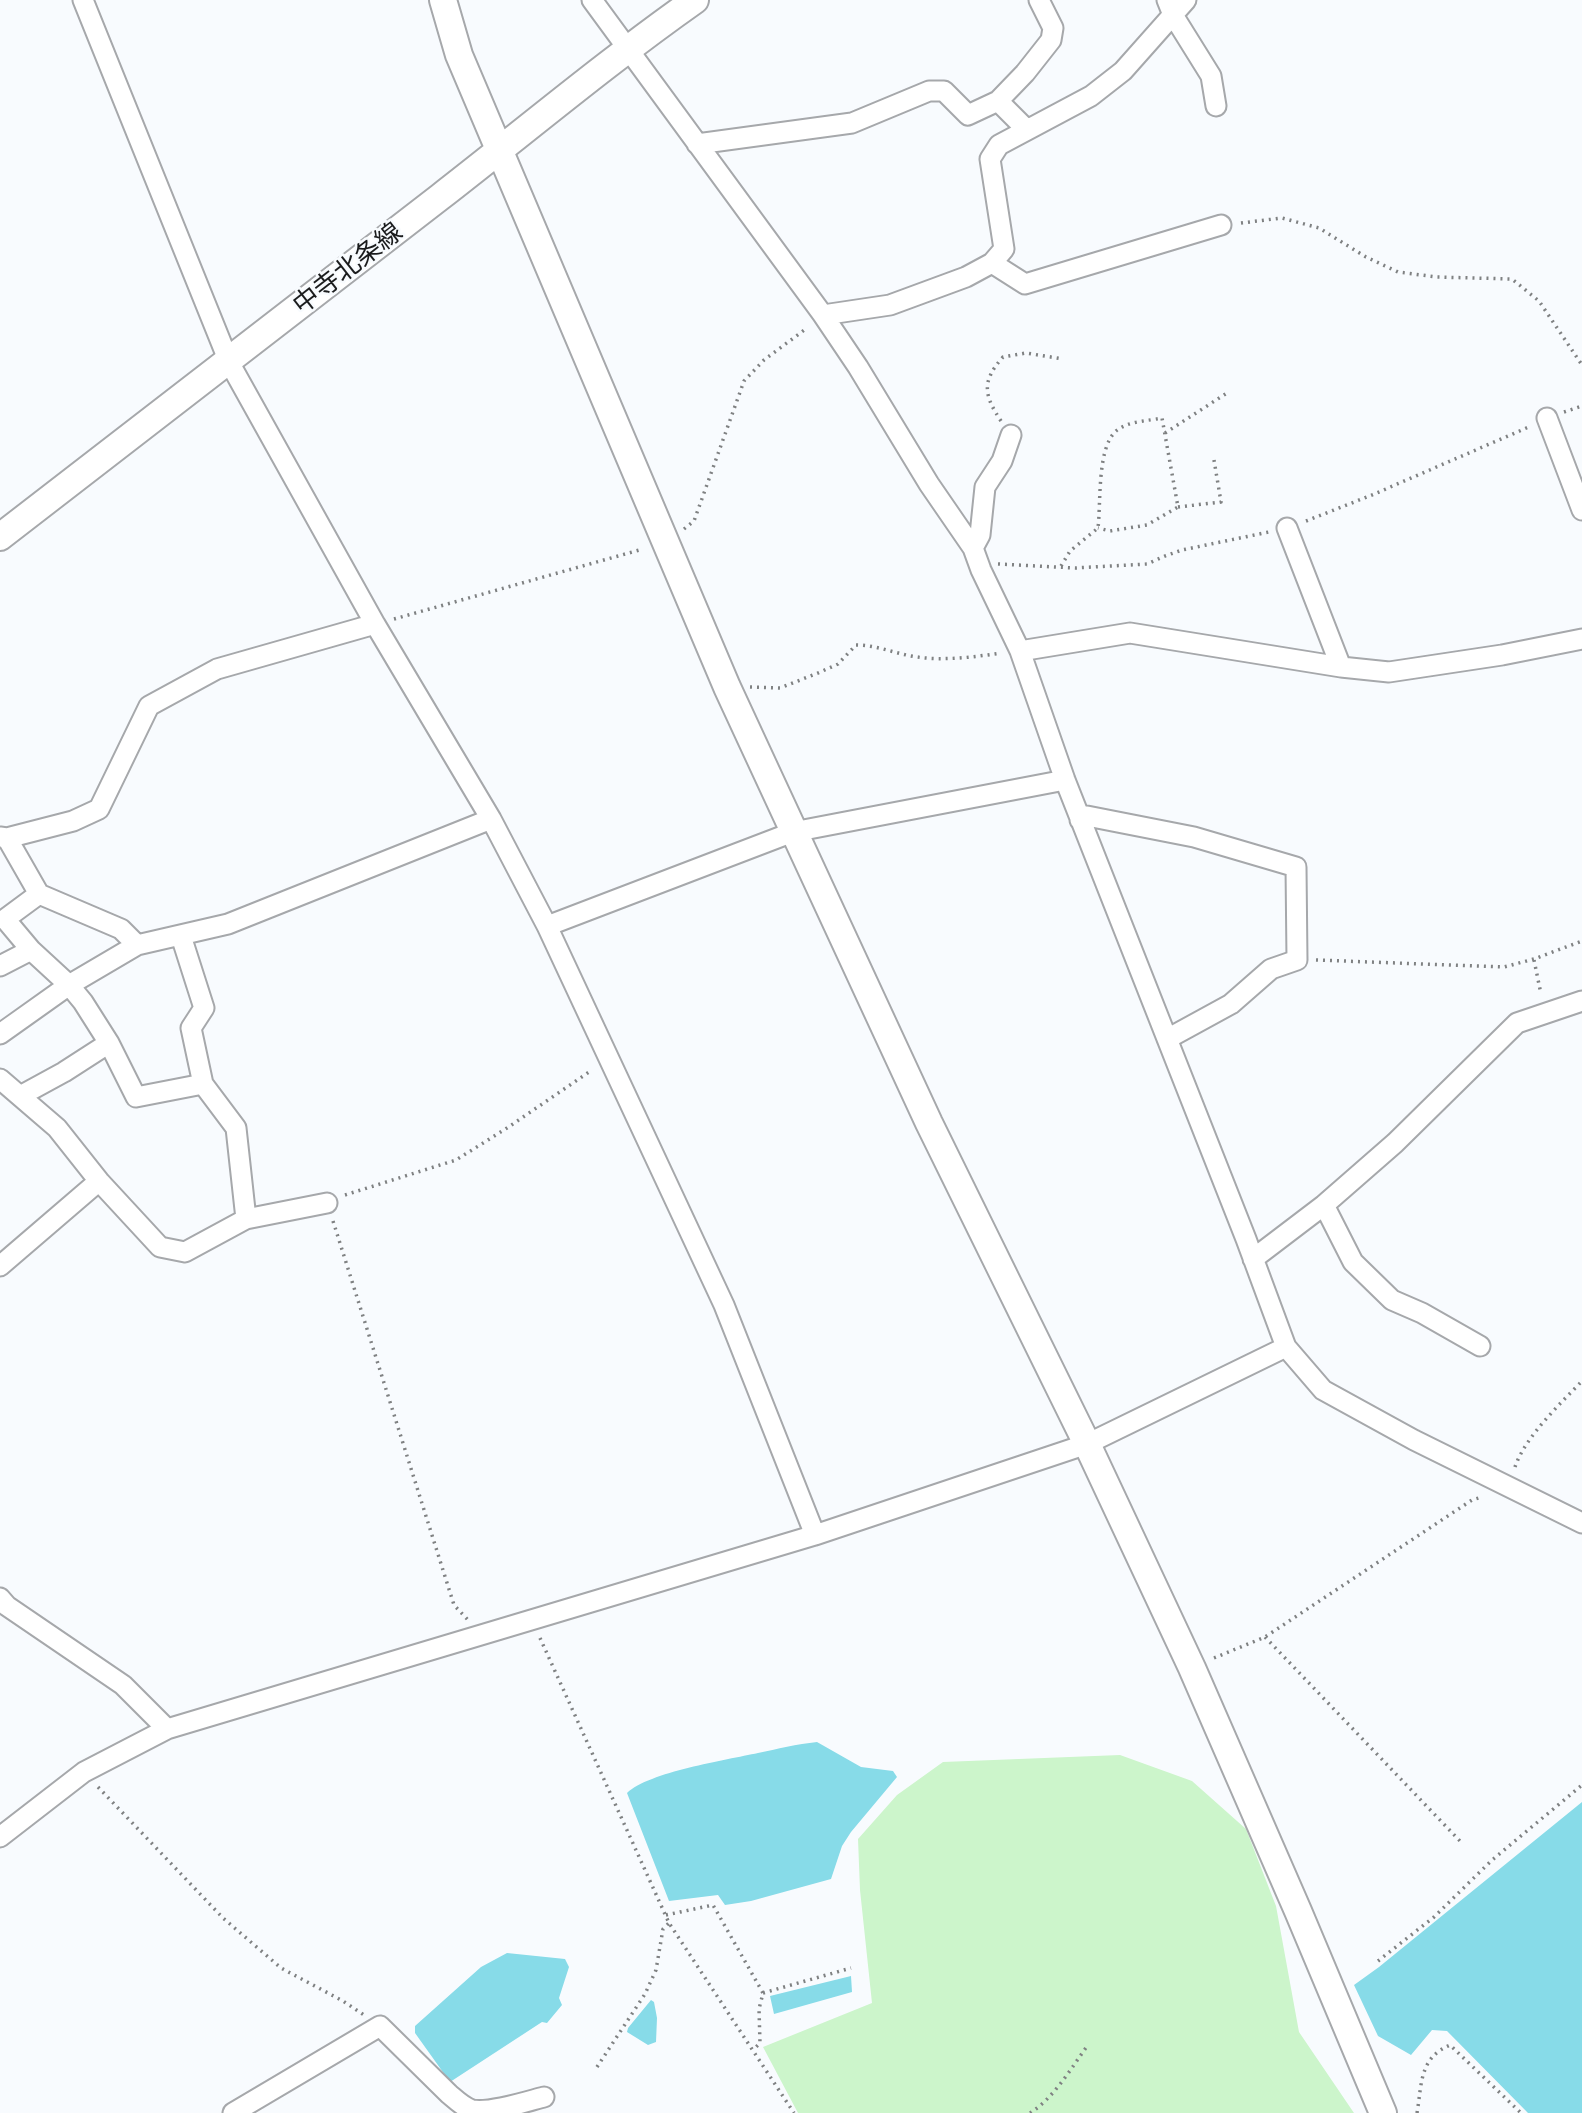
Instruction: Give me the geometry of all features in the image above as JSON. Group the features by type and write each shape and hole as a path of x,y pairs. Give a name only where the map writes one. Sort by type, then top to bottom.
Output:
{"street":[{"path":"83,0 229,362 376,624 491,819 547,926 724,1304 815,1535"},
{"path":"443,0 459,55 727,687 935,1136 1087,1444 1192,1668 1383,2113"},
{"path":"592,0 823,315 929,484 973,548 1020,651 1080,820 1286,1347 1323,1390 1414,1440 1582,1523"},
{"name":"中寺北条線","path":"0,537 229,362 627,48 695,0"},
{"path":"697,144 852,123 929,91 944,91 968,115 998,101 1051,40 1053,28 1039,0"},
{"path":"823,315 890,305 967,277 992,263 1004,249 990,159 999,145 1091,96 1123,71 1170,8 1186,0"},
{"path":"1170,8 1211,76 1216,106"},
{"path":"998,101 1027,130"},
{"path":"992,263 1025,284 1222,225"},
{"path":"1547,418 1582,510"},
{"path":"973,548 980,535 985,487 1002,461 1011,435"},
{"path":"1287,528 1341,667"},
{"path":"137,946 121,929 39,894 3,838 73,821 99,809 149,706 217,669 376,624"},
{"path":"1020,651 1130,633 1341,667 1389,672 1502,655 1582,639"},
{"path":"547,926 793,832 1065,780"},
{"path":"1080,820 1087,816 1194,837 1296,867 1297,960 1271,969 1231,1004 1167,1039"},
{"path":"0,1034 69,985 137,946 228,924 491,819"},
{"path":"39,894 5,919 31,950 69,985 83,1002 109,1042 136,1097 203,1084"},
{"path":"181,936 204,1008 191,1028 203,1084 236,1128 246,1219"},
{"path":"0,966 31,950"},
{"path":"1252,1259 1324,1205 1395,1143 1517,1023 1582,1001"},
{"path":"20,1096 64,1072 109,1042"},
{"path":"0,1079 57,1128 99,1181 160,1247 185,1252 246,1219 327,1203"},
{"path":"0,1266 99,1181"},
{"path":"1324,1205 1353,1262 1392,1300 1422,1313 1480,1346"},
{"path":"0,1837 84,1772 167,1729 815,1535 1087,1444 1286,1347"},
{"path":"0,1598 7,1606 123,1685 167,1729"},
{"path":"233,2113 380,2026 449,2094 472,2110 486,2111 544,2097"}],"path":[{"path":"1222,225 1282,218 1319,228 1366,257 1398,272 1437,277 1512,279 1539,301 1582,365"},
{"path":"376,624 666,542 694,521 744,380 764,360 823,315"},
{"path":"1011,435 989,402 986,382 993,368 1003,357 1026,353 1063,359"},
{"path":"1165,433 1227,393"},
{"path":"1061,566 1070,551 1098,528 1102,466 1115,432 1128,425 1163,418 1178,507"},
{"path":"1098,528 1110,531 1147,525 1178,507 1221,502 1214,460"},
{"path":"727,687 780,688 838,664 856,645 872,645 918,657 968,658 1020,651"},
{"path":"1297,960 1504,967 1534,960 1582,941"},
{"path":"1534,960 1546,1013"},
{"path":"481,1634 454,1605 327,1203 361,1189 456,1160 609,1059"},
{"path":"1192,1668 1265,1637 1472,1500 1509,1488 1518,1458 1545,1420 1582,1381"},
{"path":"533,1621 669,1923 794,2113"},
{"path":"1265,1637 1460,1841"},
{"path":"84,1772 223,1918 281,1968 343,2001 380,2026"},
{"path":"1378,1961 1434,1917 1491,1861 1582,1785"},
{"path":"666,1915 713,1905 763,1993 759,2009 760,2043 753,2050"},
{"path":"597,2067 645,1994 656,1970 663,1929 669,1923"},
{"path":"763,1993 851,1968"},
{"path":"1030,2113 1041,2107 1088,2045"},
{"path":"1417,2113 1423,2071 1436,2051 1450,2045 1521,2113"}],"green space":[{"path":"1120,1755 1192,1781 1246,1829 1276,1906 1299,2032 1354,2113 798,2113 763,2047 872,2003 860,1890 858,1839 897,1795 943,1762"}],"water":[{"path":"817,1742 861,1767 893,1771 897,1777 851,1832 842,1846 831,1879 751,1901 725,1905 718,1895 669,1901 627,1793 652,1779 670,1773"},
{"path":"1582,1802 1582,2113 1528,2113 1447,2031 1432,2030 1411,2055 1378,2036 1354,1985"},
{"path":"507,1953 565,1959 569,1967 559,1998 562,2005 547,2023 542,2022 450,2082 415,2033 415,2026 481,1967"},
{"path":"851,1976 852,1992 774,2014 770,1996"},
{"path":"651,2000 654,2002 657,2018 656,2042 648,2045 627,2032"}]}
